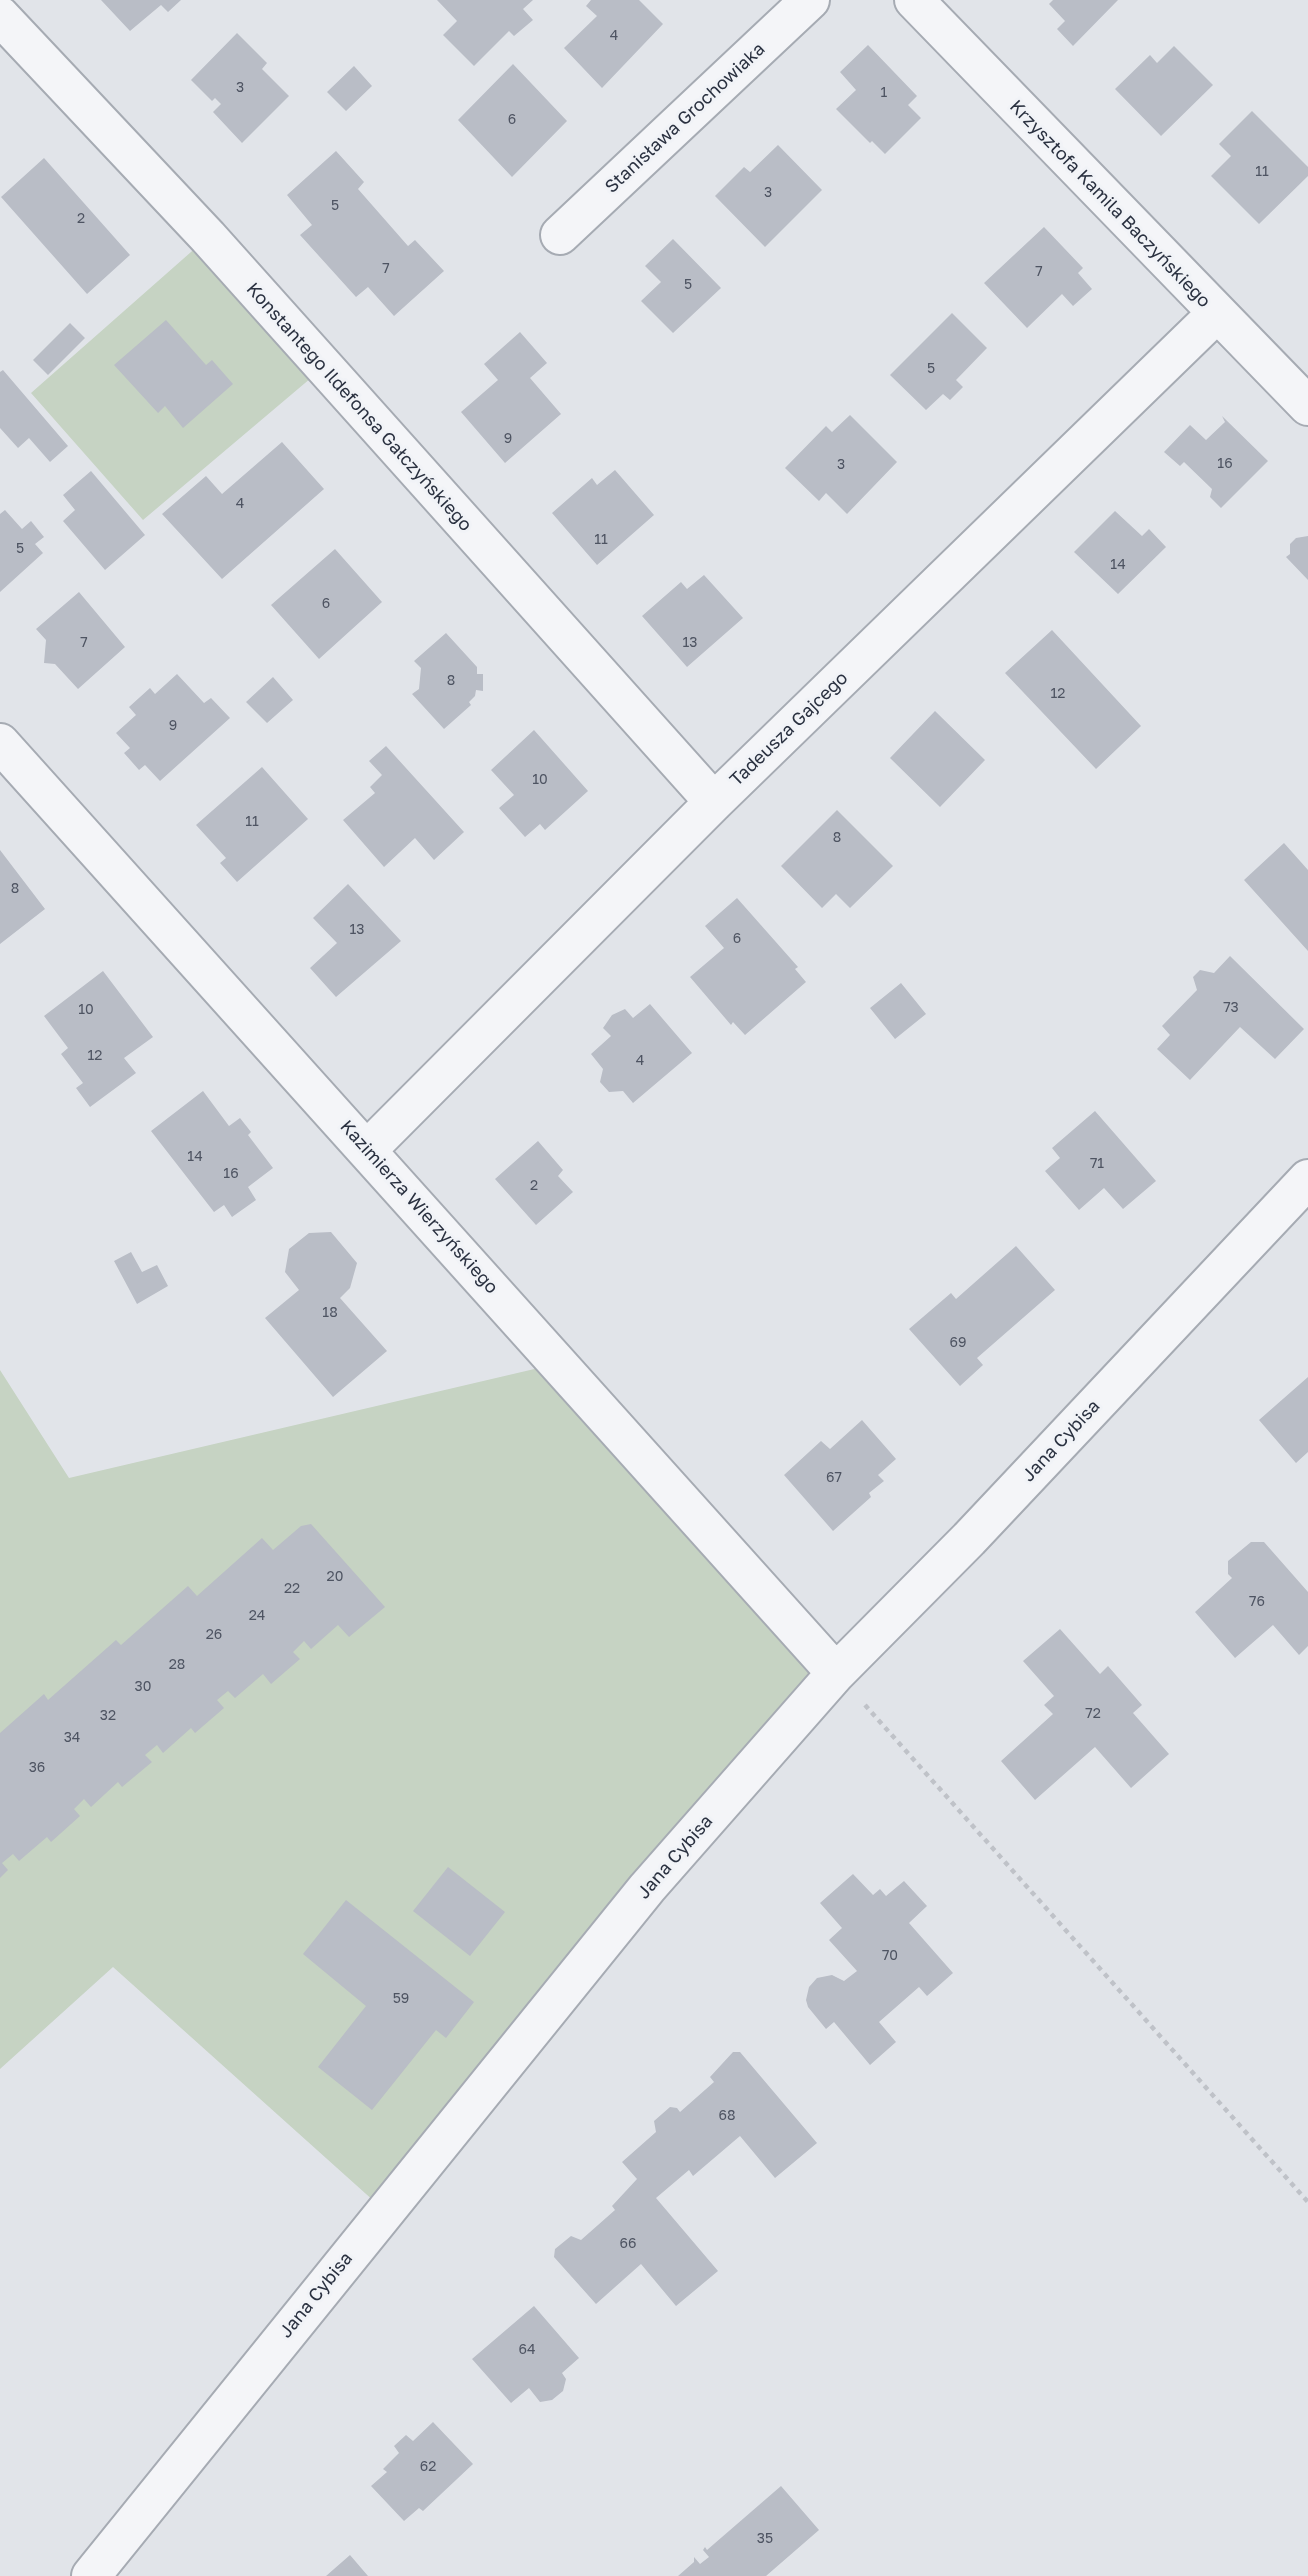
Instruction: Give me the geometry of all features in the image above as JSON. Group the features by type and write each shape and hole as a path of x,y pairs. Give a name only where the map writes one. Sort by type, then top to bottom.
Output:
{"street":[{"name":"Stanisława Grochowiaka","path":"560,235 810,0"},
{"name":"Krzysztofa Kamila Baczyńskiego","path":"914,0 1308,406"},
{"name":"Konstantego Ildefonsa Gałczyńskiego","path":"0,16 208,237 713,802"},
{"name":"Tadeusza Gajcego","path":"368,1149 713,802 1216,314"},
{"name":"Kazimierza Wierzyńskiego","path":"0,743 368,1149 836,1673"},
{"name":"Jana Cybisa","path":"90,2576 647,1888 836,1673 969,1539 1308,1179"}],"path":[{"path":"836,1673 1308,2202"}],"green space":[{"path":"208,237 324,367 143,520 31,393"},
{"path":"560,1363 836,1673 385,2211 113,1967 0,2069 0,1370 69,1478"}],"building":[{"path":"101,0 181,0 168,12 161,5 130,31"},
{"path":"437,0 533,0 523,9 533,20 514,36 509,31 474,66 443,35 457,21"},
{"path":"591,0 639,0 663,24 602,88 564,48 597,16 586,6"},
{"path":"1053,0 1118,0 1073,46 1057,29 1065,21 1049,4"},
{"path":"237,33 267,63 262,69 289,96 242,143 213,112 221,104 215,98 212,101 191,80"},
{"path":"868,45 917,96 908,105 921,118 885,154 836,109 856,90 840,72"},
{"path":"1174,46 1213,85 1161,136 1115,89 1150,55 1157,63"},
{"path":"513,64 567,121 512,177 458,120"},
{"path":"354,66 372,86 346,111 327,92"},
{"path":"1252,111 1308,167 1308,176 1259,224 1211,176 1231,156 1219,144"},
{"path":"778,145 822,190 765,247 715,196 744,167 750,172"},
{"path":"336,151 364,182 358,189 408,246 415,240 444,271 394,316 368,287 356,297 300,235 312,225 287,195"},
{"path":"44,158 130,255 87,294 1,197"},
{"path":"1044,227 1083,268 1078,273 1092,289 1073,306 1062,294 1027,328 984,283"},
{"path":"673,239 721,288 673,333 641,301 661,282 645,266"},
{"path":"952,313 987,348 956,380 963,387 950,400 943,394 926,410 890,375"},
{"path":"166,320 206,365 212,360 233,384 183,428 165,406 158,413 114,365"},
{"path":"70,323 85,338 48,375 33,360"},
{"path":"520,332 547,363 530,378 561,414 505,463 461,412 498,380 484,364"},
{"path":"3,370 68,446 50,462 29,438 18,448 0,428 0,372"},
{"path":"850,415 897,462 847,514 826,493 819,501 785,468 826,426 832,432"},
{"path":"1222,416 1268,461 1221,508 1210,497 1212,489 1184,462 1180,466 1164,452 1190,425 1206,440 1225,422"},
{"path":"282,442 324,489 222,579 162,514 206,476 222,494"},
{"path":"615,470 654,515 597,565 552,513 592,478 597,485"},
{"path":"91,471 145,535 105,570 63,521 75,510 63,495"},
{"path":"5,510 22,529 31,521 44,537 35,544 43,553 0,592 0,514"},
{"path":"1115,511 1142,536 1149,529 1166,547 1118,594 1074,552"},
{"path":"1308,536 1308,580 1286,557 1290,554 1290,544 1296,538"},
{"path":"335,549 382,602 319,659 271,605"},
{"path":"704,575 743,618 687,667 642,616 681,582 687,589"},
{"path":"79,592 125,647 78,689 55,664 44,663 46,640 36,629"},
{"path":"1052,630 1141,726 1096,769 1005,673"},
{"path":"446,633 477,667 477,674 483,674 483,691 476,690 475,696 469,702 471,705 444,729 412,694 419,689 421,668 414,661"},
{"path":"177,674 204,703 211,698 230,718 160,781 145,765 139,770 124,753 130,748 116,733 136,715 129,707 150,688 155,694"},
{"path":"273,677 293,700 267,723 246,702"},
{"path":"935,711 985,760 940,807 890,758"},
{"path":"534,730 588,791 545,830 540,824 525,837 499,808 514,795 491,770"},
{"path":"386,746 464,832 434,860 415,838 384,867 343,820 375,793 370,787 382,775 369,761"},
{"path":"262,767 308,819 237,882 220,863 226,858 196,825"},
{"path":"837,810 893,866 850,908 836,894 822,908 781,866"},
{"path":"1284,843 1308,870 1308,951 1244,880"},
{"path":"0,850 45,909 0,944"},
{"path":"348,884 401,941 336,997 310,968 337,943 313,918"},
{"path":"737,898 798,967 795,969 806,982 745,1035 733,1022 731,1025 690,977 724,948 705,926"},
{"path":"1230,956 1304,1029 1275,1059 1240,1027 1190,1080 1157,1049 1170,1035 1162,1026 1197,990 1193,977 1200,970 1214,973"},
{"path":"103,971 153,1037 124,1058 136,1073 90,1107 76,1088 83,1083 61,1054 68,1048 44,1016"},
{"path":"901,983 926,1014 895,1039 870,1008"},
{"path":"650,1004 692,1053 633,1103 623,1091 609,1092 600,1082 603,1069 591,1054 611,1036 603,1028 612,1015 625,1009 633,1018"},
{"path":"203,1091 229,1126 240,1118 251,1132 248,1135 273,1168 248,1187 256,1200 232,1217 224,1205 214,1212 151,1131"},
{"path":"1095,1111 1156,1181 1123,1209 1104,1188 1079,1210 1045,1171 1060,1158 1052,1148"},
{"path":"538,1141 563,1170 558,1176 573,1192 536,1225 495,1179"},
{"path":"331,1232 357,1263 350,1288 340,1298 387,1351 333,1397 265,1318 299,1290 285,1272 289,1249 309,1233"},
{"path":"1016,1246 1055,1290 977,1358 983,1365 960,1386 909,1329 951,1293 956,1299"},
{"path":"131,1252 142,1272 157,1265 168,1286 137,1304 114,1261"},
{"path":"1308,1377 1308,1452 1296,1463 1259,1420"},
{"path":"862,1420 896,1459 878,1475 884,1481 869,1493 871,1497 833,1531 784,1475 821,1441 830,1449"},
{"path":"311,1524 385,1607 349,1637 338,1625 311,1649 304,1641 293,1652 300,1659 271,1684 263,1674 235,1698 228,1691 217,1700 224,1708 195,1733 191,1728 163,1753 157,1745 145,1755 152,1762 122,1787 118,1782 91,1807 84,1799 74,1809 80,1816 51,1842 47,1837 19,1861 13,1854 2,1863 8,1870 0,1878 0,1733 44,1694 48,1700 116,1640 121,1645 188,1586 197,1596 262,1538 273,1550 301,1526"},
{"path":"1251,1542 1264,1542 1308,1592 1308,1646 1299,1655 1273,1625 1235,1658 1195,1612 1232,1578 1228,1574 1228,1561"},
{"path":"1060,1629 1100,1674 1108,1666 1142,1705 1133,1713 1169,1754 1131,1788 1095,1747 1035,1800 1001,1761 1053,1714 1044,1705 1054,1696 1023,1661"},
{"path":"448,1867 505,1912 470,1956 413,1911"},
{"path":"853,1874 873,1895 880,1889 886,1896 904,1881 927,1906 909,1923 953,1973 927,1996 919,1987 879,2022 896,2042 870,2065 834,2022 826,2029 808,2007 806,2000 809,1987 817,1978 832,1975 844,1981 857,1971 829,1940 842,1928 820,1903"},
{"path":"346,1900 474,2002 446,2038 436,2030 372,2110 318,2067 366,2006 303,1954"},
{"path":"733,2052 740,2052 817,2143 775,2178 740,2136 693,2176 689,2170 656,2198 718,2271 676,2306 641,2264 596,2304 554,2257 555,2249 571,2236 581,2240 615,2210 612,2206 637,2179 622,2162 656,2132 654,2121 670,2107 677,2108 680,2112 714,2082 710,2077"},
{"path":"534,2306 579,2358 562,2373 566,2379 563,2391 552,2400 540,2402 529,2388 511,2403 472,2359"},
{"path":"433,2422 473,2464 423,2511 419,2508 404,2521 371,2486 387,2472 383,2469 399,2453 394,2446 406,2435 413,2441"},
{"path":"781,2486 819,2530 766,2576 678,2576 694,2562 694,2557 700,2564 709,2557 703,2550 705,2547 707,2550"},
{"path":"350,2555 368,2576 326,2576"}]}
